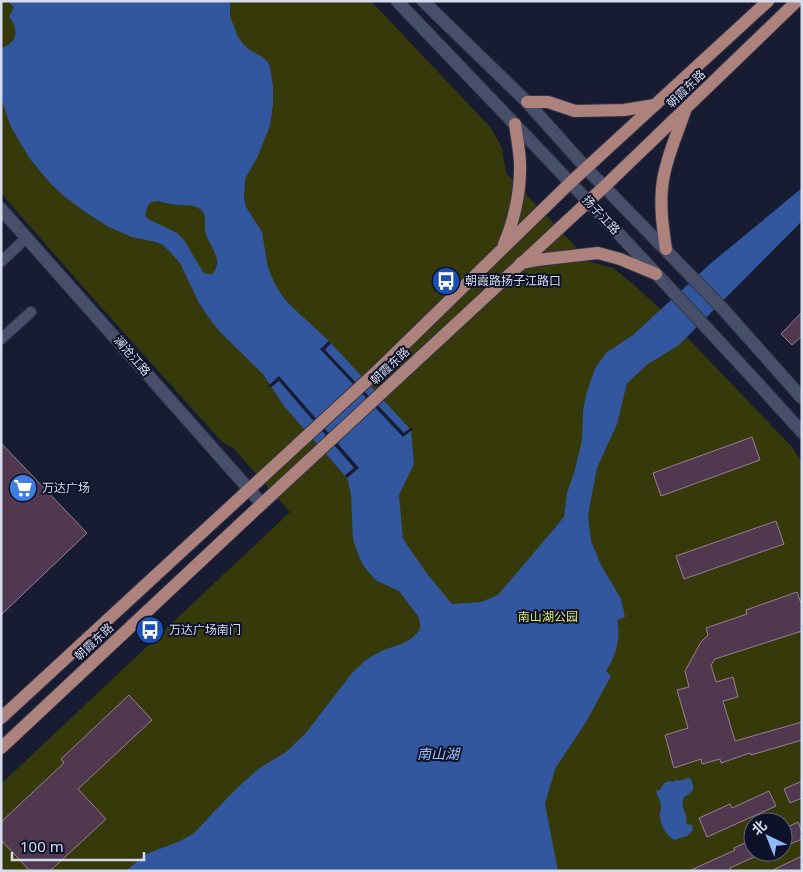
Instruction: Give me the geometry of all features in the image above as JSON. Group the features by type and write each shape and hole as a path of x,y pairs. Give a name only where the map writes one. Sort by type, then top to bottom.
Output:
{"main road":[{"name":"扬子江路","path":"397,1 588,201 802,432"},
{"name":"扬子江路","path":"423,1 527,102 586,168 723,309 802,398"},
{"name":"朝霞东路","path":"1,718 250,490 373,375 570,182 768,1"},
{"name":"朝霞东路","path":"1,748 604,186 797,1"},
{"path":"527,102 548,102 575,111 624,110 655,105"},
{"path":"666,249 662,222 662,187 668,162 687,106"},
{"path":"502,249 515,208 520,172 515,124"},
{"name":"澜沧江路","path":"1,209 262,504"},
{"path":"521,262 598,253 620,259 656,274"}],"street":[{"path":"1,262 27,237"},
{"path":"1,339 31,312"}],"green space":[{"name":"南山湖公园","path":"1,1 371,1 491,128 502,148 506,173 590,262 613,268 660,309 792,447 802,462 802,871 1,871 1,784 290,512 234,449 222,442 1,193"}],"water":[{"name":"南山湖","path":"7,1 230,1 230,16 237,35 251,51 268,62 273,86 270,126 257,158 245,179 244,199 246,207 262,232 268,268 274,282 288,303 329,341 411,430 414,464 399,495 403,539 428,575 452,604 481,602 498,595 564,517 567,493 582,440 586,395 595,368 607,352 633,335 710,264 802,188 802,221 679,345 648,364 627,383 617,424 597,468 588,515 591,541 601,565 621,599 625,617 617,620 617,647 606,671 611,676 586,722 555,769 545,804 558,871 126,871 146,854 193,834 258,769 286,752 305,734 352,673 366,660 381,651 411,639 418,632 420,622 418,616 399,591 377,581 363,565 353,539 351,494 347,478 284,406 263,374 220,332 209,318 199,303 180,263 163,245 132,237 109,227 88,214 51,184 30,159 11,127 2,101 1,48 7,46 14,39 14,26 9,17 14,7","holes":["158,201 195,206 202,211 205,216 206,235 217,263 216,269 212,274 203,272 184,240 177,233 148,219 145,215 148,205"]},
{"path":"688,778 692,781 693,789 684,797 683,805 687,820 686,824 692,825 693,830 687,836 674,840 666,833 661,824 661,805 656,791 660,790 664,783"}],"pier":[{"path":"329,341 331,343 325,350 404,433 411,427 413,429 403,437 320,349"},
{"path":"279,376 359,468 347,478 345,475 354,468 279,381 270,388 268,386"}],"building":[{"path":"802,312 802,336 792,345 781,334"},
{"path":"752,437 760,460 661,496 653,473"},
{"name":"万达广场","path":"1,443 87,533 1,615"},
{"path":"776,521 784,544 684,579 676,556"},
{"path":"797,592 802,606 802,631 715,659 711,665 716,682 733,677 738,697 723,701 735,741 802,722 802,740 751,755 750,753 721,763 720,759 702,764 701,759 674,768 665,735 688,728 677,690 689,687 685,671 701,642 708,635 706,628 747,614 746,610"},
{"path":"129,695 152,720 78,789 106,819 50,871 30,871 1,840 1,822 64,763 61,759"},
{"path":"802,781 802,798 790,803 784,789"},
{"path":"769,791 776,806 763,812 743,812 743,821 707,837 699,818 730,804 732,808"},
{"path":"798,822 802,832 802,839 793,843 793,824"},
{"path":"743,844 743,862 730,868 731,871 689,871 735,850 734,848"},
{"path":"802,856 802,871 771,871 793,862"}],"place":[{"name":"朝霞路扬子江路口","path":"446,281"},
{"name":"万达广场","path":"23,488"},
{"name":"万达广场南门","path":"150,630"}]}
